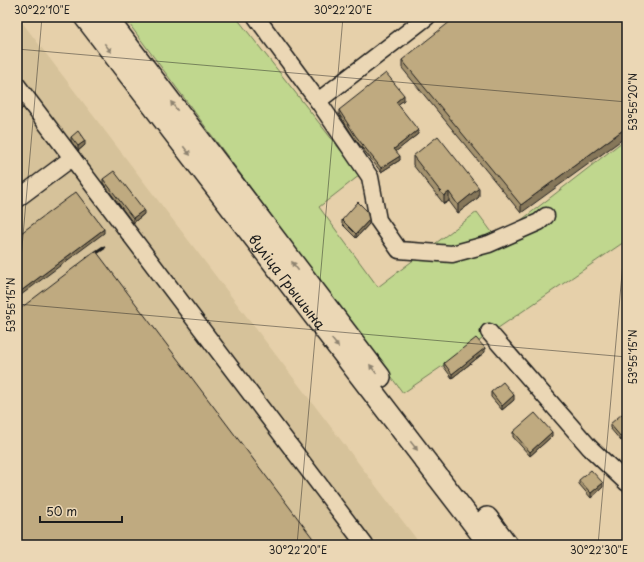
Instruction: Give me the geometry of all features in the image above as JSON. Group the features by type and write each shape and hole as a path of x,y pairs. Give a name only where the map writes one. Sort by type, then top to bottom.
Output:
{"main road":[{"name":"вуліца Грышына","path":"84,17 490,545"},
{"name":"вуліца Грышына","path":"106,17 507,545"}],"street":[{"path":"256,17 318,101 370,177 378,220 399,250 452,254 489,244 539,222 546,216"},
{"path":"318,101 427,17"},
{"path":"17,85 365,545"},
{"path":"17,200 72,158"},
{"path":"489,332 590,448 627,484"}],"shaded area":[{"path":"18,17 421,545 17,545"}],"green space":[{"path":"124,17 236,17 360,175 319,207 378,287 477,212 497,239 627,138 627,240 403,393"}],"building":[{"path":"456,17 627,17 627,127 521,205 402,60"},
{"path":"386,73 404,95 396,102 418,130 394,149 400,156 381,168 355,135 339,110"},
{"path":"17,97 23,104 17,109"},
{"path":"78,131 85,141 78,146 71,137"},
{"path":"438,136 479,188 458,205 449,192 444,196 413,156"},
{"path":"114,171 144,210 133,218 103,179"},
{"path":"76,192 104,229 17,294 17,236"},
{"path":"358,202 367,211 369,220 356,234 342,220"},
{"path":"96,251 318,545 17,545 17,311"},
{"path":"476,338 485,348 452,374 444,363"},
{"path":"503,382 514,395 502,406 491,392"},
{"path":"535,413 552,432 530,452 513,432"},
{"path":"622,414 627,420 627,432 621,437 610,424"},
{"path":"591,470 603,483 591,493 579,480"}],"railway":[{"path":"88,258 103,248"}]}
